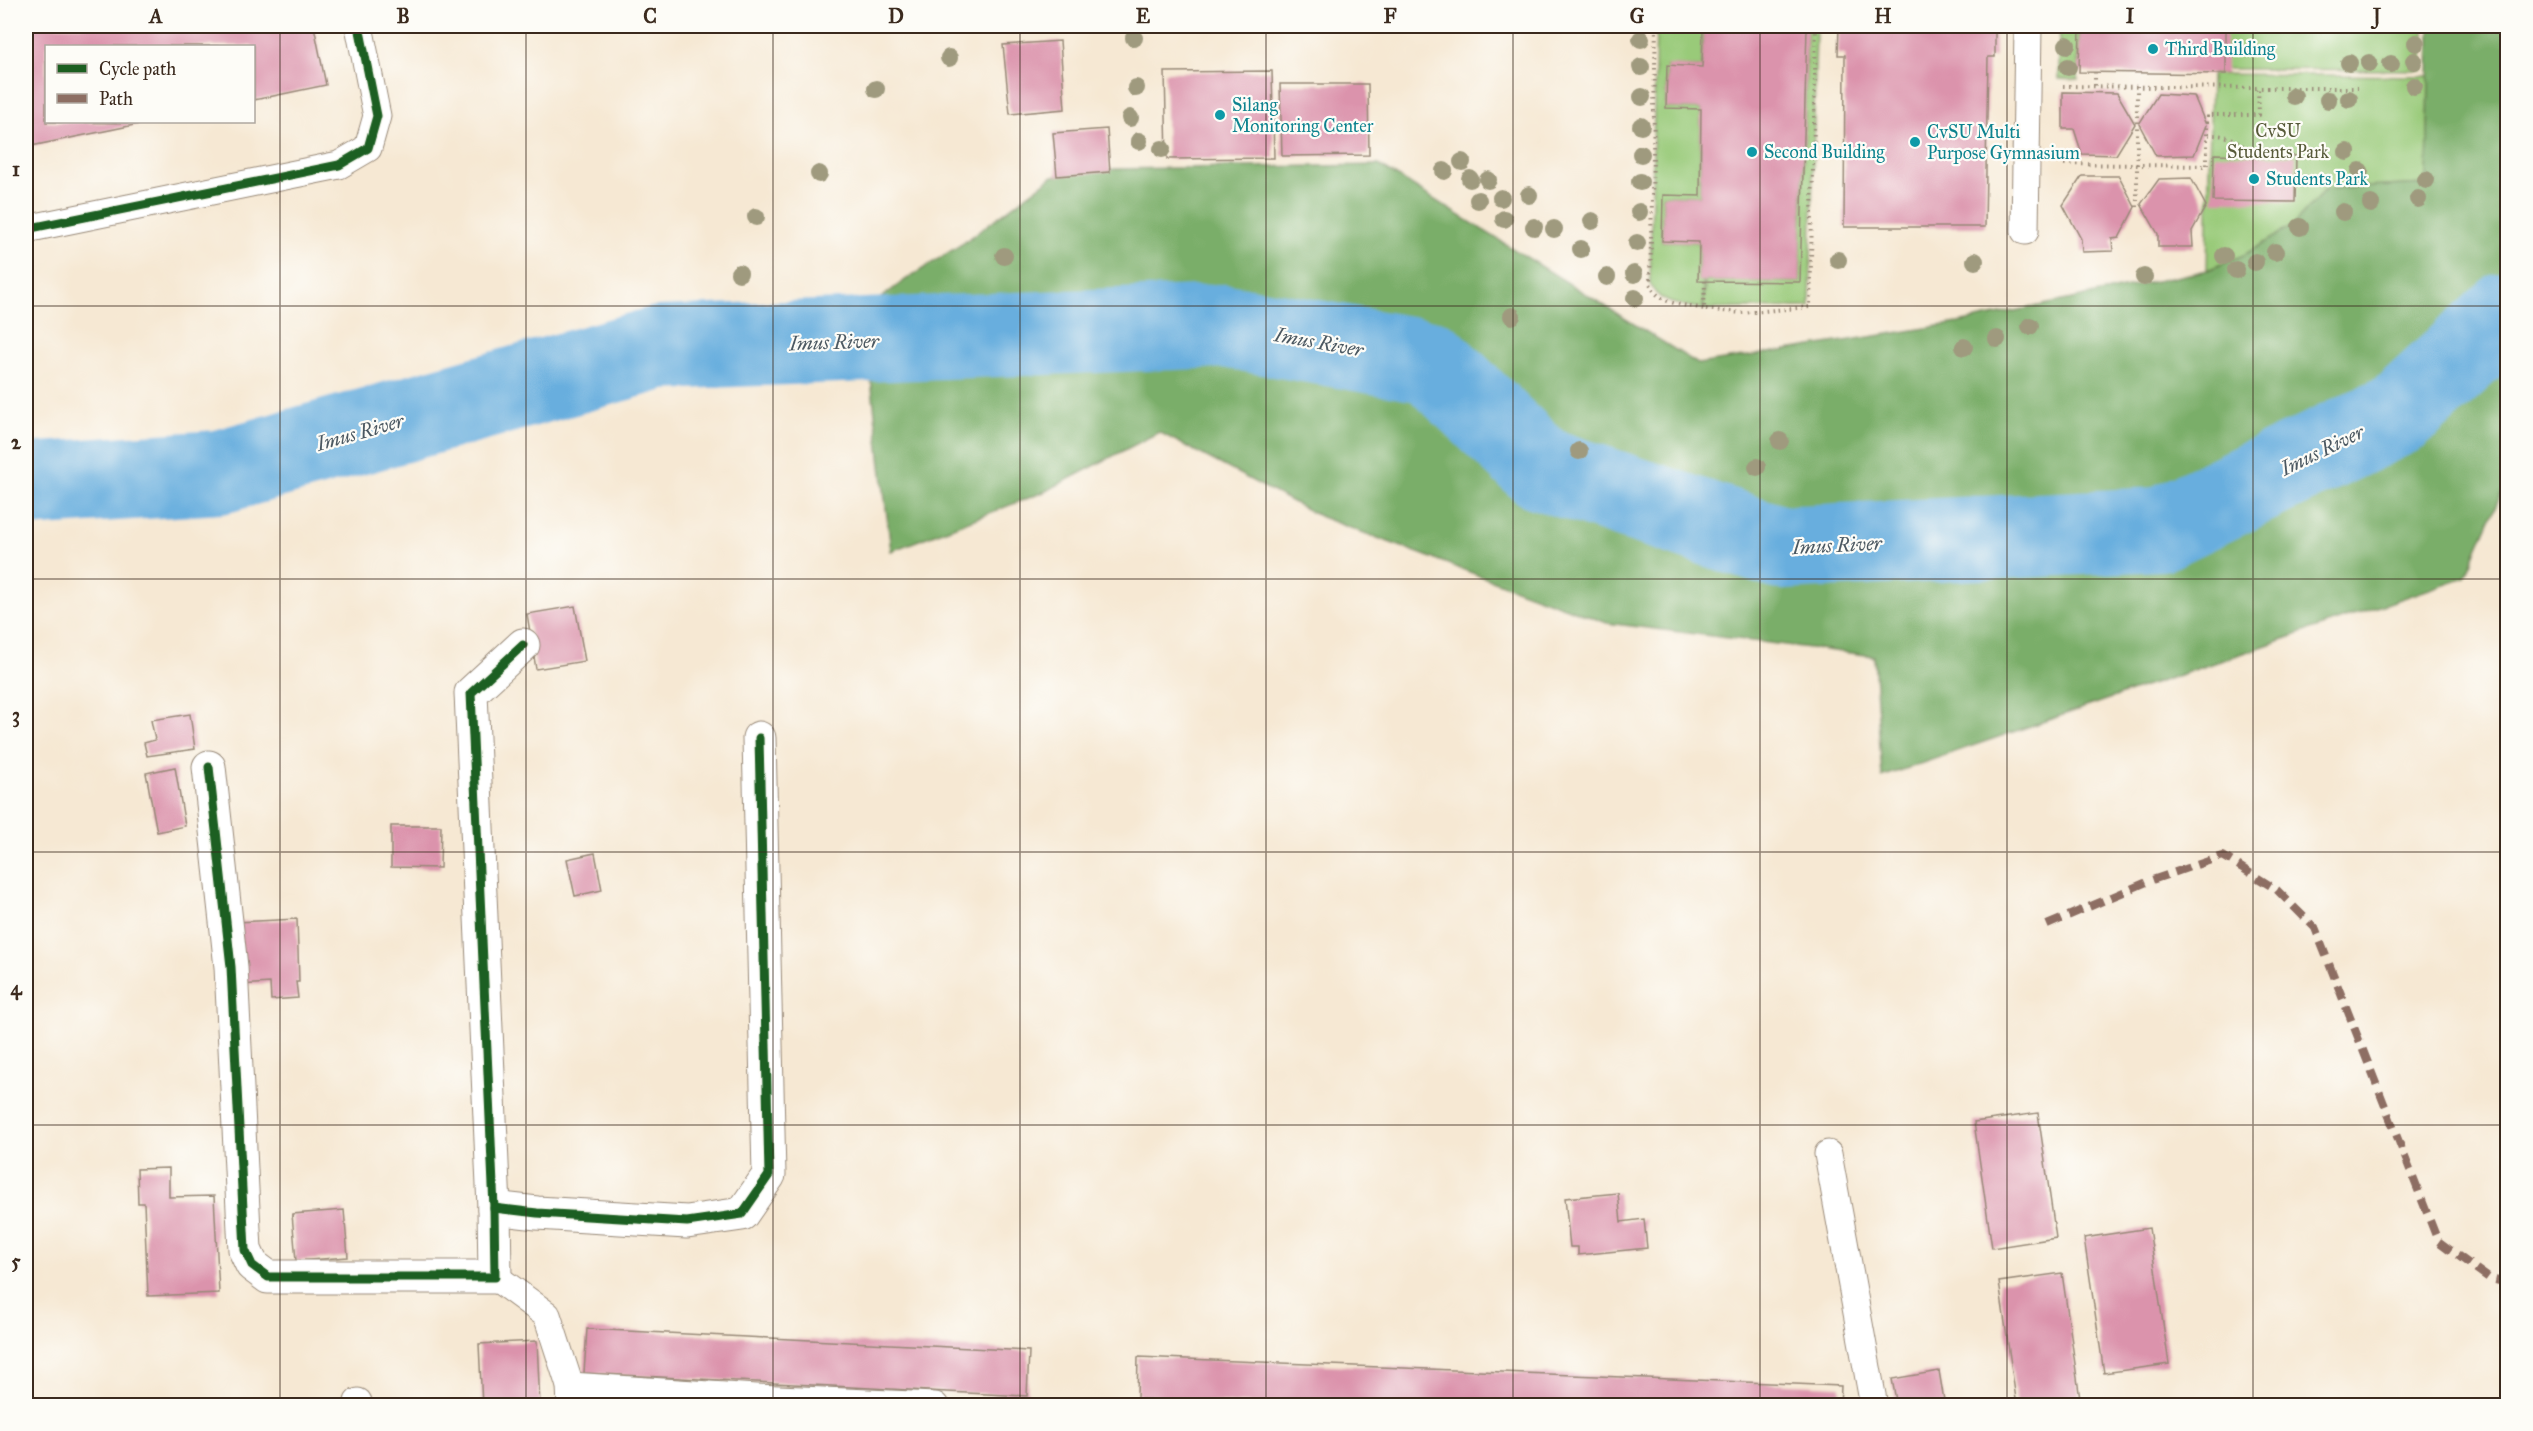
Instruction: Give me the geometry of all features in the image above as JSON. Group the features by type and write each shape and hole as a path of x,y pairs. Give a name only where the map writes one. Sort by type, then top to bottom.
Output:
{"street":[{"path":"209,766 231,967 245,1250 252,1265 268,1277 495,1277 494,1208 471,693 523,645"},
{"path":"494,1208 537,1213 687,1222 742,1214 769,1175 759,738"}],"lane":[{"path":"26,229 339,165 368,148 377,116 359,26"},
{"path":"2025,231 2028,26"},
{"path":"1828,1154 1874,1406"},
{"path":"495,1277 547,1315 571,1396 935,1406"}],"path":[{"path":"1656,26 1650,283 1653,293 1663,300 1704,309 1742,313 1810,307 1816,26"},
{"path":"2095,72 2095,86"},
{"path":"2059,86 2358,88"},
{"path":"2137,86 2137,207"},
{"path":"2058,164 2207,166 2207,116 2259,115 2258,88"},
{"path":"2208,135 2227,135 2237,140 2245,148 2244,155"},
{"path":"1704,309 1705,281"}],"green space":[{"path":"1656,26 1703,26 1702,67 1667,66 1666,108 1701,109 1700,196 1663,195 1662,241 1699,242 1698,280 1703,281 1703,309 1665,300 1658,296 1650,283"},
{"path":"1703,26 1816,26 1810,307 1704,309 1705,281 1800,282 1807,29"},
{"path":"2059,26 2079,26 2078,80 2059,79"},
{"path":"2223,26 2424,26 2423,70 2222,69"},
{"path":"2430,26 2507,26 2507,492 2501,494 2465,577 1882,777 1874,656 1607,623 1321,517 1159,432 1044,492 891,551 863,311 905,280 962,244 1053,176 1115,169 1379,165 1698,364 1958,323 2208,270 2244,255 2291,227 2326,189 2427,184"},
{"name":"CvSU Students Park","path":"2211,74 2429,76 2427,184 2326,189 2291,227 2244,255 2207,270"}],"building":[{"path":"26,26 314,26 326,85 255,100 255,45 45,45 45,123 144,123 26,147"},
{"name":"Second Building","path":"1703,26 1807,28 1800,282 1698,281 1699,242 1662,241 1663,195 1700,196 1701,109 1666,108 1667,65 1702,67"},
{"name":"CvSU Multi Purpose Gymnasium","path":"1839,26 1995,26 1995,57 1988,57 1985,227 1844,227 1845,55 1838,55"},
{"name":"Third Building","path":"2080,26 2226,26 2226,74 2079,72"},
{"path":"1060,41 1065,109 1010,114 1003,45"},
{"name":"Silang Monitoring Center","path":"1272,71 1274,158 1167,159 1165,72"},
{"path":"1280,84 1368,84 1369,155 1282,156"},
{"path":"2063,92 2117,93 2135,124 2116,155 2082,154 2074,129 2063,129"},
{"path":"2158,94 2194,96 2206,125 2194,155 2156,156 2139,124"},
{"path":"1107,129 1110,172 1057,176 1053,133"},
{"name":"Students Park","path":"2214,154 2296,156 2295,202 2213,201"},
{"path":"2082,176 2119,176 2135,207 2119,238 2112,239 2113,251 2082,252 2081,239 2063,205"},
{"path":"2191,178 2206,206 2192,231 2193,247 2158,247 2158,234 2141,204 2159,179"},
{"path":"575,606 585,661 536,669 527,614"},
{"path":"190,714 195,749 147,756 144,743 155,740 151,720"},
{"path":"175,767 185,826 157,832 146,773"},
{"path":"391,826 441,826 440,868 391,867"},
{"path":"595,853 602,890 575,896 567,859"},
{"path":"297,919 298,998 271,1000 270,983 239,985 236,922"},
{"path":"2038,1113 2056,1238 1992,1248 1974,1122"},
{"path":"169,1168 169,1197 214,1196 219,1293 148,1296 144,1203 138,1203 137,1169"},
{"path":"1618,1193 1621,1222 1644,1219 1647,1248 1578,1255 1578,1247 1570,1247 1565,1198"},
{"path":"344,1210 348,1257 296,1261 292,1214"},
{"path":"2149,1228 2169,1364 2104,1373 2084,1238"},
{"path":"2062,1273 2080,1399 2017,1406 1999,1282"},
{"path":"587,1329 1029,1351 1027,1396 584,1373"},
{"path":"537,1341 540,1406 482,1406 479,1344"},
{"path":"1138,1357 1841,1386 1840,1406 1299,1406 1137,1399"},
{"path":"1939,1371 1945,1406 1897,1406 1892,1379"}],"waterway":[{"name":"Imus River","path":"26,485 219,472 659,348 1225,326 1431,362 1541,468 1781,548 2160,529 2400,413 2508,313"}],"marked path":[{"path":"2047,925 2149,881 2223,856 2277,890 2315,928 2438,1241 2490,1279 2508,1283"}],"cycle path":[{"path":"26,229 339,165 368,148 377,116 359,26"},
{"path":"209,767 231,967 245,1250 252,1265 268,1277 495,1277 494,1208 471,693 523,645"},
{"path":"494,1208 537,1213 687,1222 742,1214 769,1175 759,738"}],"place":[{"name":"Third Building","path":"2153,49"},
{"name":"Silang Monitoring Center","path":"1220,115"},
{"name":"CvSU Multi Purpose Gymnasium","path":"1915,142"},
{"name":"Second Building","path":"1752,152"},
{"name":"Students Park","path":"2254,179"}]}
